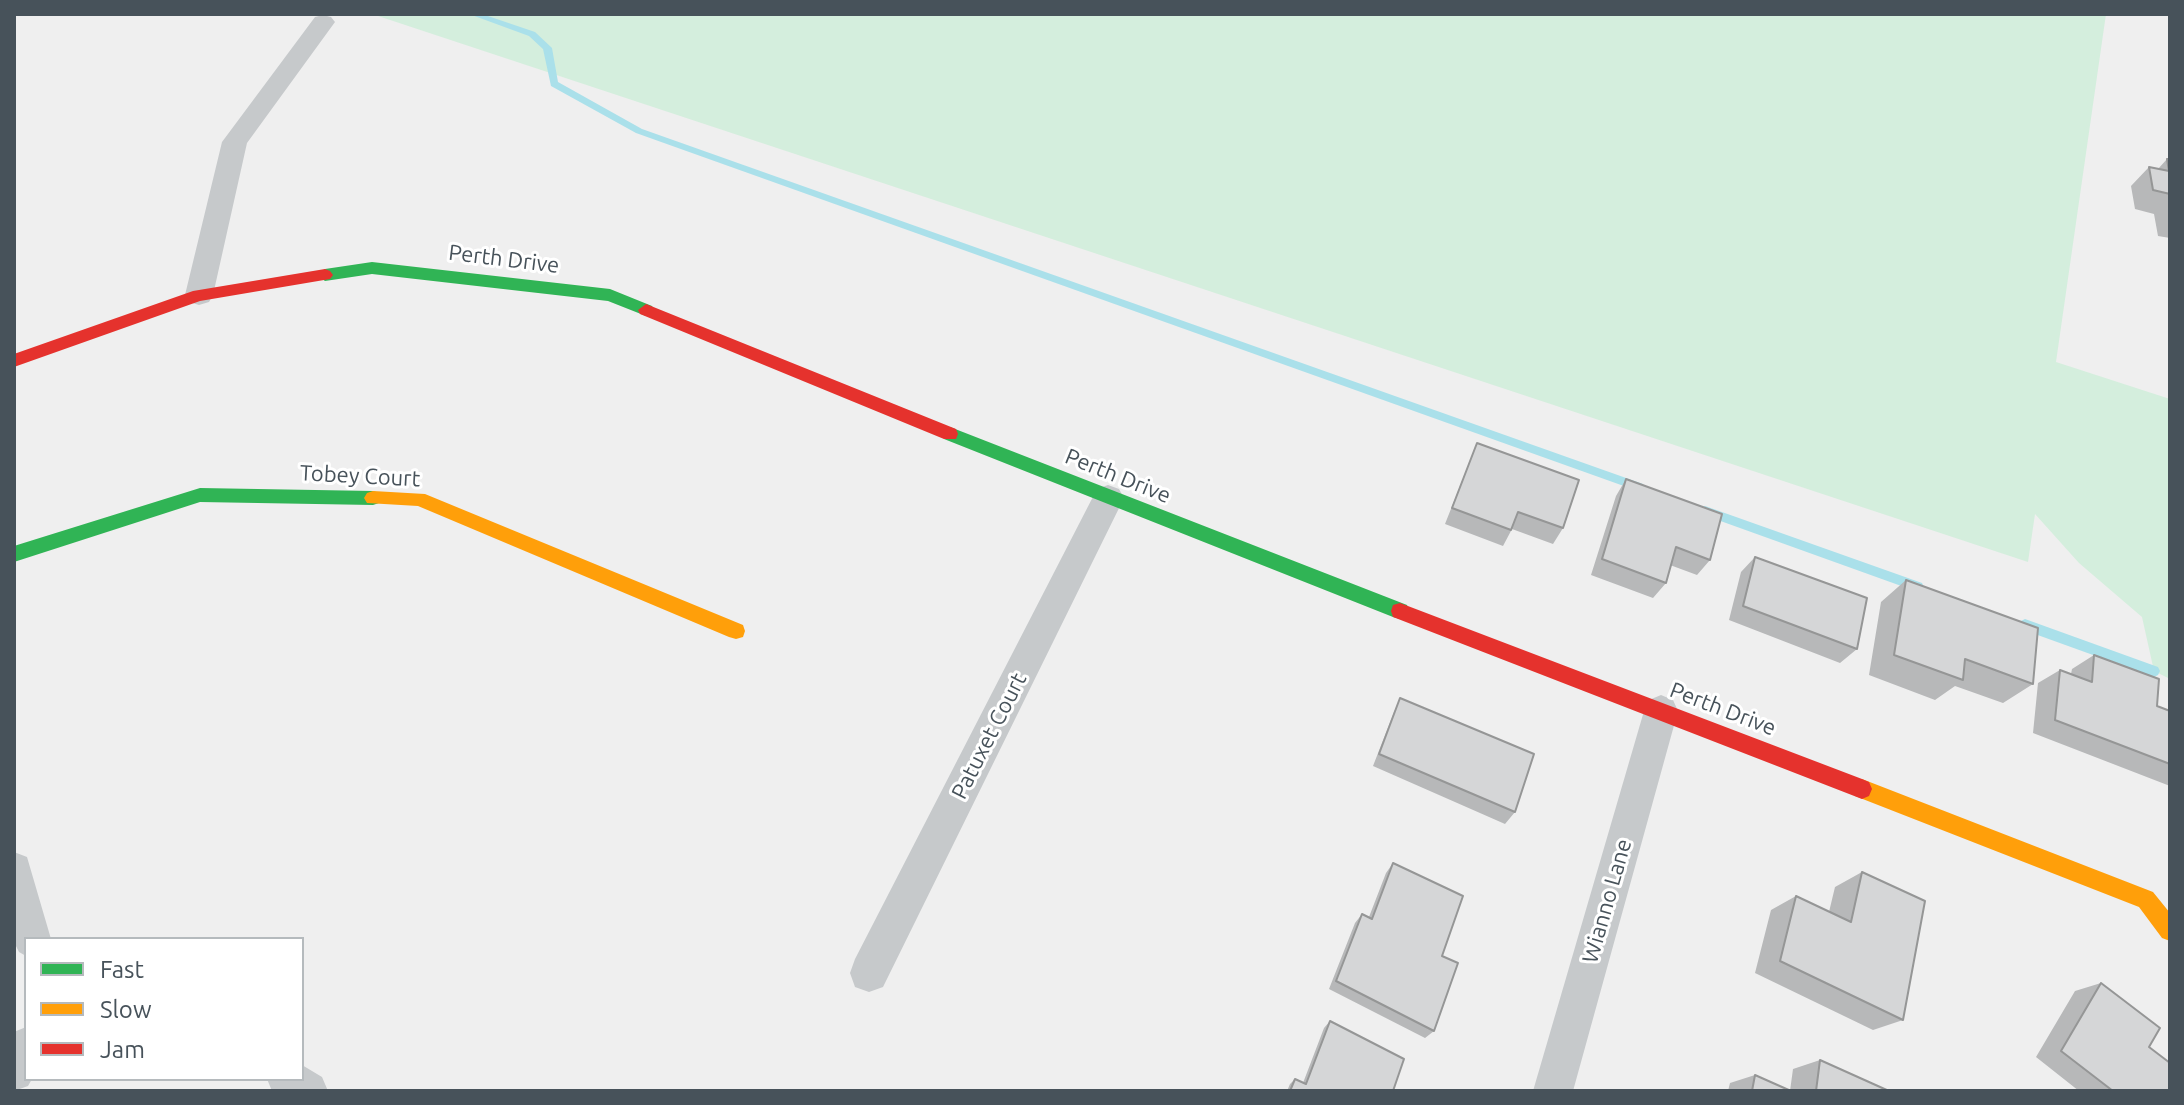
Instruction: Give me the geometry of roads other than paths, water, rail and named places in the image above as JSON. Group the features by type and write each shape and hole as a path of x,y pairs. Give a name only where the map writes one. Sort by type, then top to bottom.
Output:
{"street":[{"path":"199,295 235,142 323,22"},
{"name":"Perth Drive","path":"14,361 199,295 372,268 610,295 1108,498 2146,899 2170,930"},
{"name":"Tobey Court","path":"14,554 200,495 419,499 736,631"},
{"name":"Patuxet Court","path":"869,973 1108,498"},
{"name":"Wianno Lane","path":"1553,1091 1661,711"},
{"path":"14,870 31,937"},
{"path":"14,1072 24,1051"},
{"path":"290,1081 308,1091"}],"waterway":[{"path":"473,14 532,34 547,48 554,84 639,131 1639,487"},
{"path":"1705,511 1918,587"},
{"path":"2025,625 2154,671"}]}
